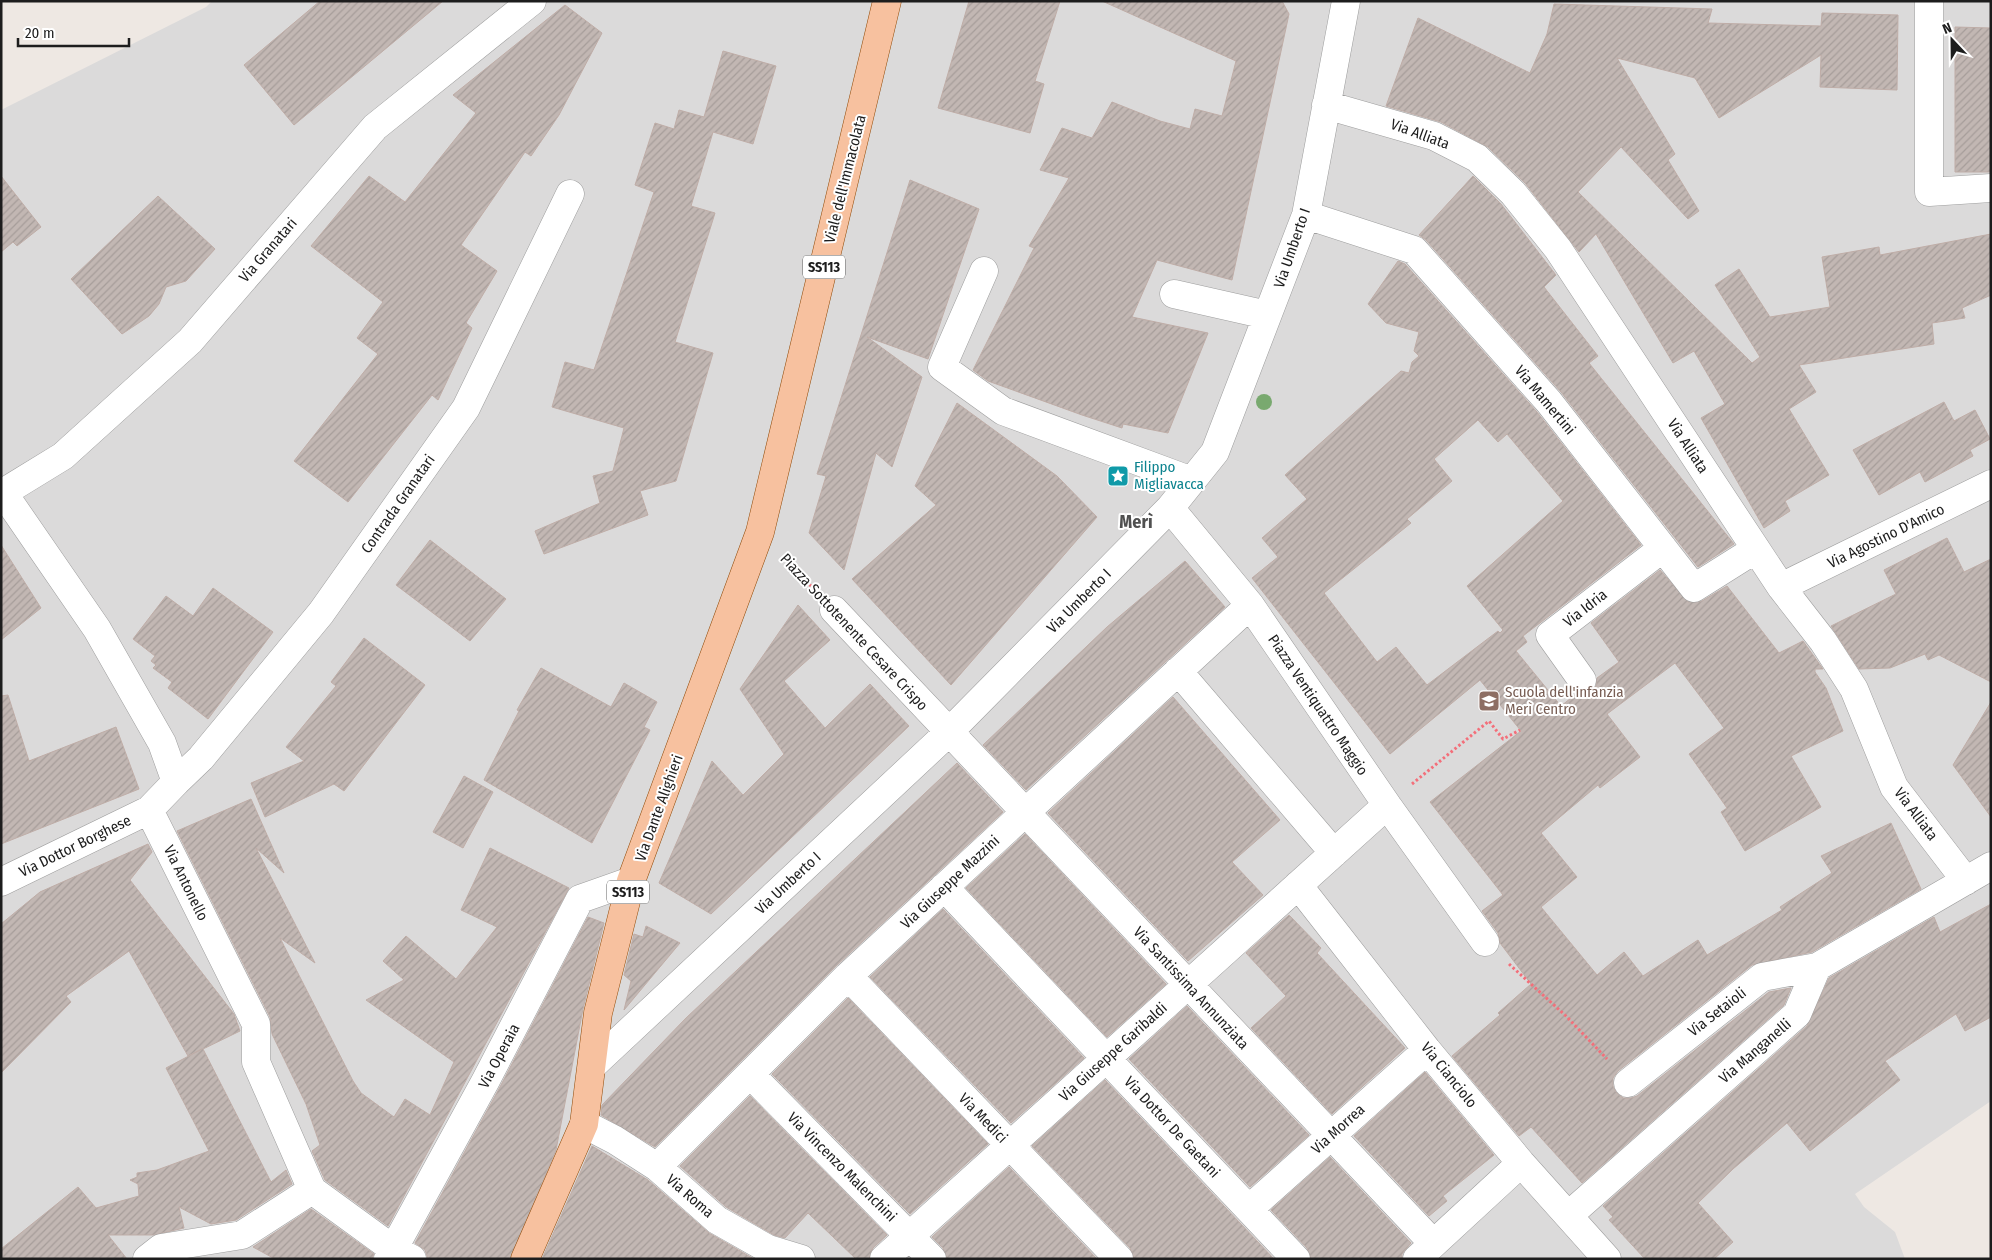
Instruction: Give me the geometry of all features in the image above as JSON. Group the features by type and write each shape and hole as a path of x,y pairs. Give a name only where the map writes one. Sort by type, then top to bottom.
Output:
{"main road":[{"name":"Viale dell'Immacolata","path":"760,532 888,1"},
{"name":"Via Dante Alighieri","path":"525,1259 584,1124 598,1013 631,881 760,532"}],"street":[{"name":"Via Granatari","path":"2,494 63,456 190,341 375,127 532,1"},
{"name":"Via Umberto I","path":"592,1066 949,732 1170,508 1215,452 1306,215 1346,1"},
{"path":"1928,1 1929,192 1991,188"},
{"name":"Via Alliata","path":"1326,105 1434,136 1477,158 1513,193 1558,249 1781,587 1823,641 1854,689 1894,786 1966,880"},
{"name":"Contrada Granatari","path":"176,782 201,758 321,613 466,408 570,194"},
{"name":"Via Mamertini","path":"1306,215 1414,250 1549,402 1694,588 1756,549"},
{"path":"984,271 942,367 1003,411 1192,481"},
{"path":"1174,294 1267,315"},
{"name":"Via Agostino D'Amico","path":"1781,587 1991,484"},
{"path":"2,494 97,629 162,743 176,782 149,810"},
{"name":"Piazza Ventiquattro Maggio","path":"1170,508 1250,604 1387,805 1485,942"},
{"name":"Via Idria","path":"1582,680 1550,635 1663,548"},
{"name":"Via Giuseppe Mazzini","path":"657,1167 848,976 1250,604"},
{"name":"Piazza Sottotenente Cesare Crispo","path":"834,610 949,732"},
{"path":"1178,671 1334,853"},
{"name":"Via Santissima Annunziata","path":"949,732 1331,1136 1425,1251"},
{"name":"Via Giuseppe Garibaldi","path":"884,1259 1387,805"},
{"name":"Via Dottor Borghese","path":"1,882 149,810"},
{"name":"Via Antonello","path":"149,810 256,1024 256,1062 312,1190"},
{"path":"1817,967 1991,866"},
{"name":"Via Operaia","path":"398,1256 486,1080 580,899 631,881"},
{"name":"Via Cianciolo","path":"1298,885 1428,1050 1521,1163 1607,1259"},
{"name":"Via Dottor De Gaetani","path":"944,887 1296,1259"},
{"name":"Via Setaioli","path":"1628,1082 1762,977 1817,967"},
{"name":"Via Manganelli","path":"1569,1216 1797,1014 1817,967"},
{"name":"Via Medici","path":"848,976 1119,1259"},
{"name":"Via Morrea","path":"1249,1209 1428,1050"},
{"name":"Via Vincenzo Malenchini","path":"751,1075 932,1259"},
{"name":"Via Roma","path":"584,1124 615,1140 657,1167 717,1220 768,1249 801,1259"},
{"path":"1425,1251 1521,1163"},
{"path":"147,1259 161,1248 242,1235 312,1190 398,1256"}],"path":[{"name":"Piazza Sottotenente Cesare Crispo","path":"760,532 834,610"},
{"path":"1387,805 1490,721 1503,739 1520,730"},
{"path":"1485,942 1566,1016 1628,1082"}],"shaded area":[{"path":"212,1 1991,1 1991,1101 1855,1194 1864,1207 1895,1232 1905,1259 1,1259 1,110 206,7"}],"building":[{"path":"320,1 443,1 294,125 244,65"},
{"path":"969,1 1060,1 1035,81 1044,84 1030,133 938,108"},
{"path":"1102,1 1282,1 1289,14 1232,280 1157,260 1132,317 1208,333 1168,433 1123,424 1122,428 988,381 973,370 1034,248 1029,246 1069,178 1040,170 1062,128 1092,138 1112,102 1160,121 1190,129 1195,109 1222,116 1236,61"},
{"path":"1554,4 1712,9 1708,23 1821,26 1822,13 1898,15 1897,90 1820,87 1821,55 1719,118 1695,78 1617,58 1675,154 1668,160 1699,211 1688,219 1621,147 1578,192 1752,363 1760,357 1715,285 1739,269 1770,317 1830,307 1822,257 1879,247 1880,255 1991,234 1991,295 1962,308 1965,318 1932,323 1934,344 1799,365 1816,392 1789,409 1829,475 1785,501 1790,511 1764,528 1701,418 1725,404 1694,351 1673,363 1596,234 1579,252 1525,183 1488,147 1441,122 1386,106 1418,18 1530,73 1547,34"},
{"path":"565,5 602,33 559,115 531,156 525,152 461,245 497,271 466,323 472,328 438,400 432,395 348,502 294,461 378,354 357,338 383,302 311,246 369,176 405,202 476,113 453,95"},
{"path":"1955,27 1991,28 1991,172 1955,172"},
{"path":"723,51 776,66 753,144 713,132 691,206 715,213 675,342 713,353 676,481 640,491 648,515 544,554 535,531 600,503 593,476 613,471 624,428 552,407 565,362 594,370 654,192 635,185 655,123 674,129 679,110 704,117"},
{"path":"1,176 41,227 17,246 13,242 1,252"},
{"path":"1473,176 1501,204 1556,275 1544,287 1598,356 1589,363 1734,544 1698,567 1561,392 1426,240 1419,235"},
{"path":"910,180 979,209 928,359 867,337 922,377 892,467 876,453 844,570 809,533 826,476 817,474"},
{"path":"158,196 215,249 186,281 166,287 159,304 149,316 122,334 71,279"},
{"path":"1398,261 1405,264 1537,412 1641,545 1523,636 1527,642 1516,651 1561,706 1576,694 1584,695 1591,692 1596,686 1597,678 1619,662 1591,623 1660,570 1688,602 1702,601 1727,586 1779,653 1803,641 1823,669 1815,669 1815,672 1826,688 1843,731 1791,756 1821,807 1745,851 1721,812 1727,808 1689,754 1724,728 1675,663 1607,714 1640,757 1600,788 1598,785 1541,833 1577,877 1541,907 1597,975 1624,952 1643,976 1698,940 1707,955 1782,910 1780,907 1832,873 1821,856 1891,823 1921,889 1812,952 1752,965 1618,1071 1613,1078 1613,1086 1616,1092 1623,1098 1637,1096 1769,992 1791,988 1784,1005 1582,1183 1531,1127 1519,1136 1452,1056 1500,1015 1498,1013 1531,984 1500,943 1498,933 1482,911 1503,895 1430,802 1521,731 1480,680 1390,754 1252,578 1278,557 1262,538 1307,499 1285,475 1401,371 1409,373 1412,362 1419,356 1414,351 1419,332 1386,323 1368,304","holes":["1478,420 1498,442 1507,434 1563,501 1467,586 1503,630 1500,633 1498,631 1427,685 1396,647 1377,662 1324,593 1411,523 1407,519 1452,481 1434,459"]},
{"path":"1944,402 1954,421 1975,410 1990,439 1970,450 1973,456 1925,482 1920,472 1879,495 1853,450"},
{"path":"957,403 1057,476 1097,517 951,685 852,579 936,505 915,486"},
{"path":"1947,538 1964,572 1991,559 1991,682 1939,655 1928,660 1925,654 1890,668 1859,669 1831,626 1896,594 1884,570"},
{"path":"430,540 506,599 470,641 396,585"},
{"path":"1,545 41,608 1,640"},
{"path":"1185,561 1225,607 1026,790 983,745 1107,627"},
{"path":"213,588 273,632 208,719 168,688 172,682 153,668 156,665 151,661 155,656 133,639 166,596 193,616"},
{"path":"798,605 830,640 784,681 825,728 870,684 909,726 711,914 659,883 712,761 743,795 784,754 740,689"},
{"path":"364,638 425,685 344,791 334,784 265,817 251,783 304,761 286,747 336,686 331,682"},
{"path":"541,668 611,707 624,683 657,702 644,727 650,730 592,843 484,780 519,711 517,710"},
{"path":"8,695 29,761 116,727 139,789 1,844 1,696"},
{"path":"1173,697 1280,820 1232,862 1263,895 1188,961 1048,813"},
{"path":"1991,702 1991,817 1953,765"},
{"path":"957,763 1003,812 837,965 655,1147 601,1115 602,1105 686,1018"},
{"path":"464,776 493,792 463,848 433,832"},
{"path":"251,799 284,873 256,848 315,963 280,938 353,1081 361,1093 394,1117 405,1099 430,1115 454,1062 366,1000 404,980 383,961 406,936 456,979 497,927 461,910 490,848 569,888 388,1226 325,1180 312,1151 320,1145 306,1104 272,1034 270,1017 177,831"},
{"path":"1025,834 1166,984 1107,1037 966,888"},
{"path":"148,844 152,852 130,880 234,1014 240,1031 203,1049 271,1182 286,1170 292,1184 236,1220 211,1224 179,1207 184,1228 154,1235 108,1235 127,1259 1,1259 1,1249 78,1187 96,1208 139,1196 138,1184 130,1180 137,1177 137,1173 157,1170 209,1151 166,1068 202,1049 188,1056 129,951 66,996 71,1002 1,1073 1,924 40,892"},
{"path":"1991,904 1991,1017 1965,1031 1956,1014 1885,1061 1900,1080 1810,1151 1787,1123 1733,1169 1698,1203 1733,1242 1714,1259 1645,1259 1609,1220 1613,1217 1603,1206 1807,1026 1829,978 1934,917 1940,932"},
{"path":"943,909 1084,1058 1011,1123 870,977"},
{"path":"1289,915 1321,948 1317,953 1405,1048 1332,1114 1251,1028 1286,996 1246,953"},
{"path":"588,917 604,923 583,1009 556,1150 510,1259 428,1259 425,1250 415,1243 500,1087"},
{"path":"646,926 680,943 624,1010 631,981 624,975 634,934 643,937"},
{"path":"848,998 988,1144 910,1214 772,1074"},
{"path":"1187,1006 1309,1135 1250,1187 1129,1059"},
{"path":"1425,1072 1494,1155 1443,1196 1447,1201 1429,1216 1354,1136"},
{"path":"1105,1080 1274,1259 1134,1259 1130,1248 1032,1146"},
{"path":"750,1096 887,1235 873,1248 869,1259 856,1259 808,1213 785,1238 774,1235 726,1207 680,1166"},
{"path":"592,1146 648,1180 709,1233 754,1259 542,1259"},
{"path":"1330,1157 1411,1243 1402,1254 1402,1259 1311,1259 1307,1248 1271,1210"},
{"path":"1009,1167 1097,1259 947,1259 943,1248 932,1237"},
{"path":"311,1209 374,1254 372,1259 275,1259 253,1247"}],"place":[{"name":"Filippo Migliavacca","path":"1118,476"},
{"name":"Scuola dell'infanzia Merì Centro","path":"1489,701"}],"district":[{"name":"Merì","path":"1136,522"}]}
